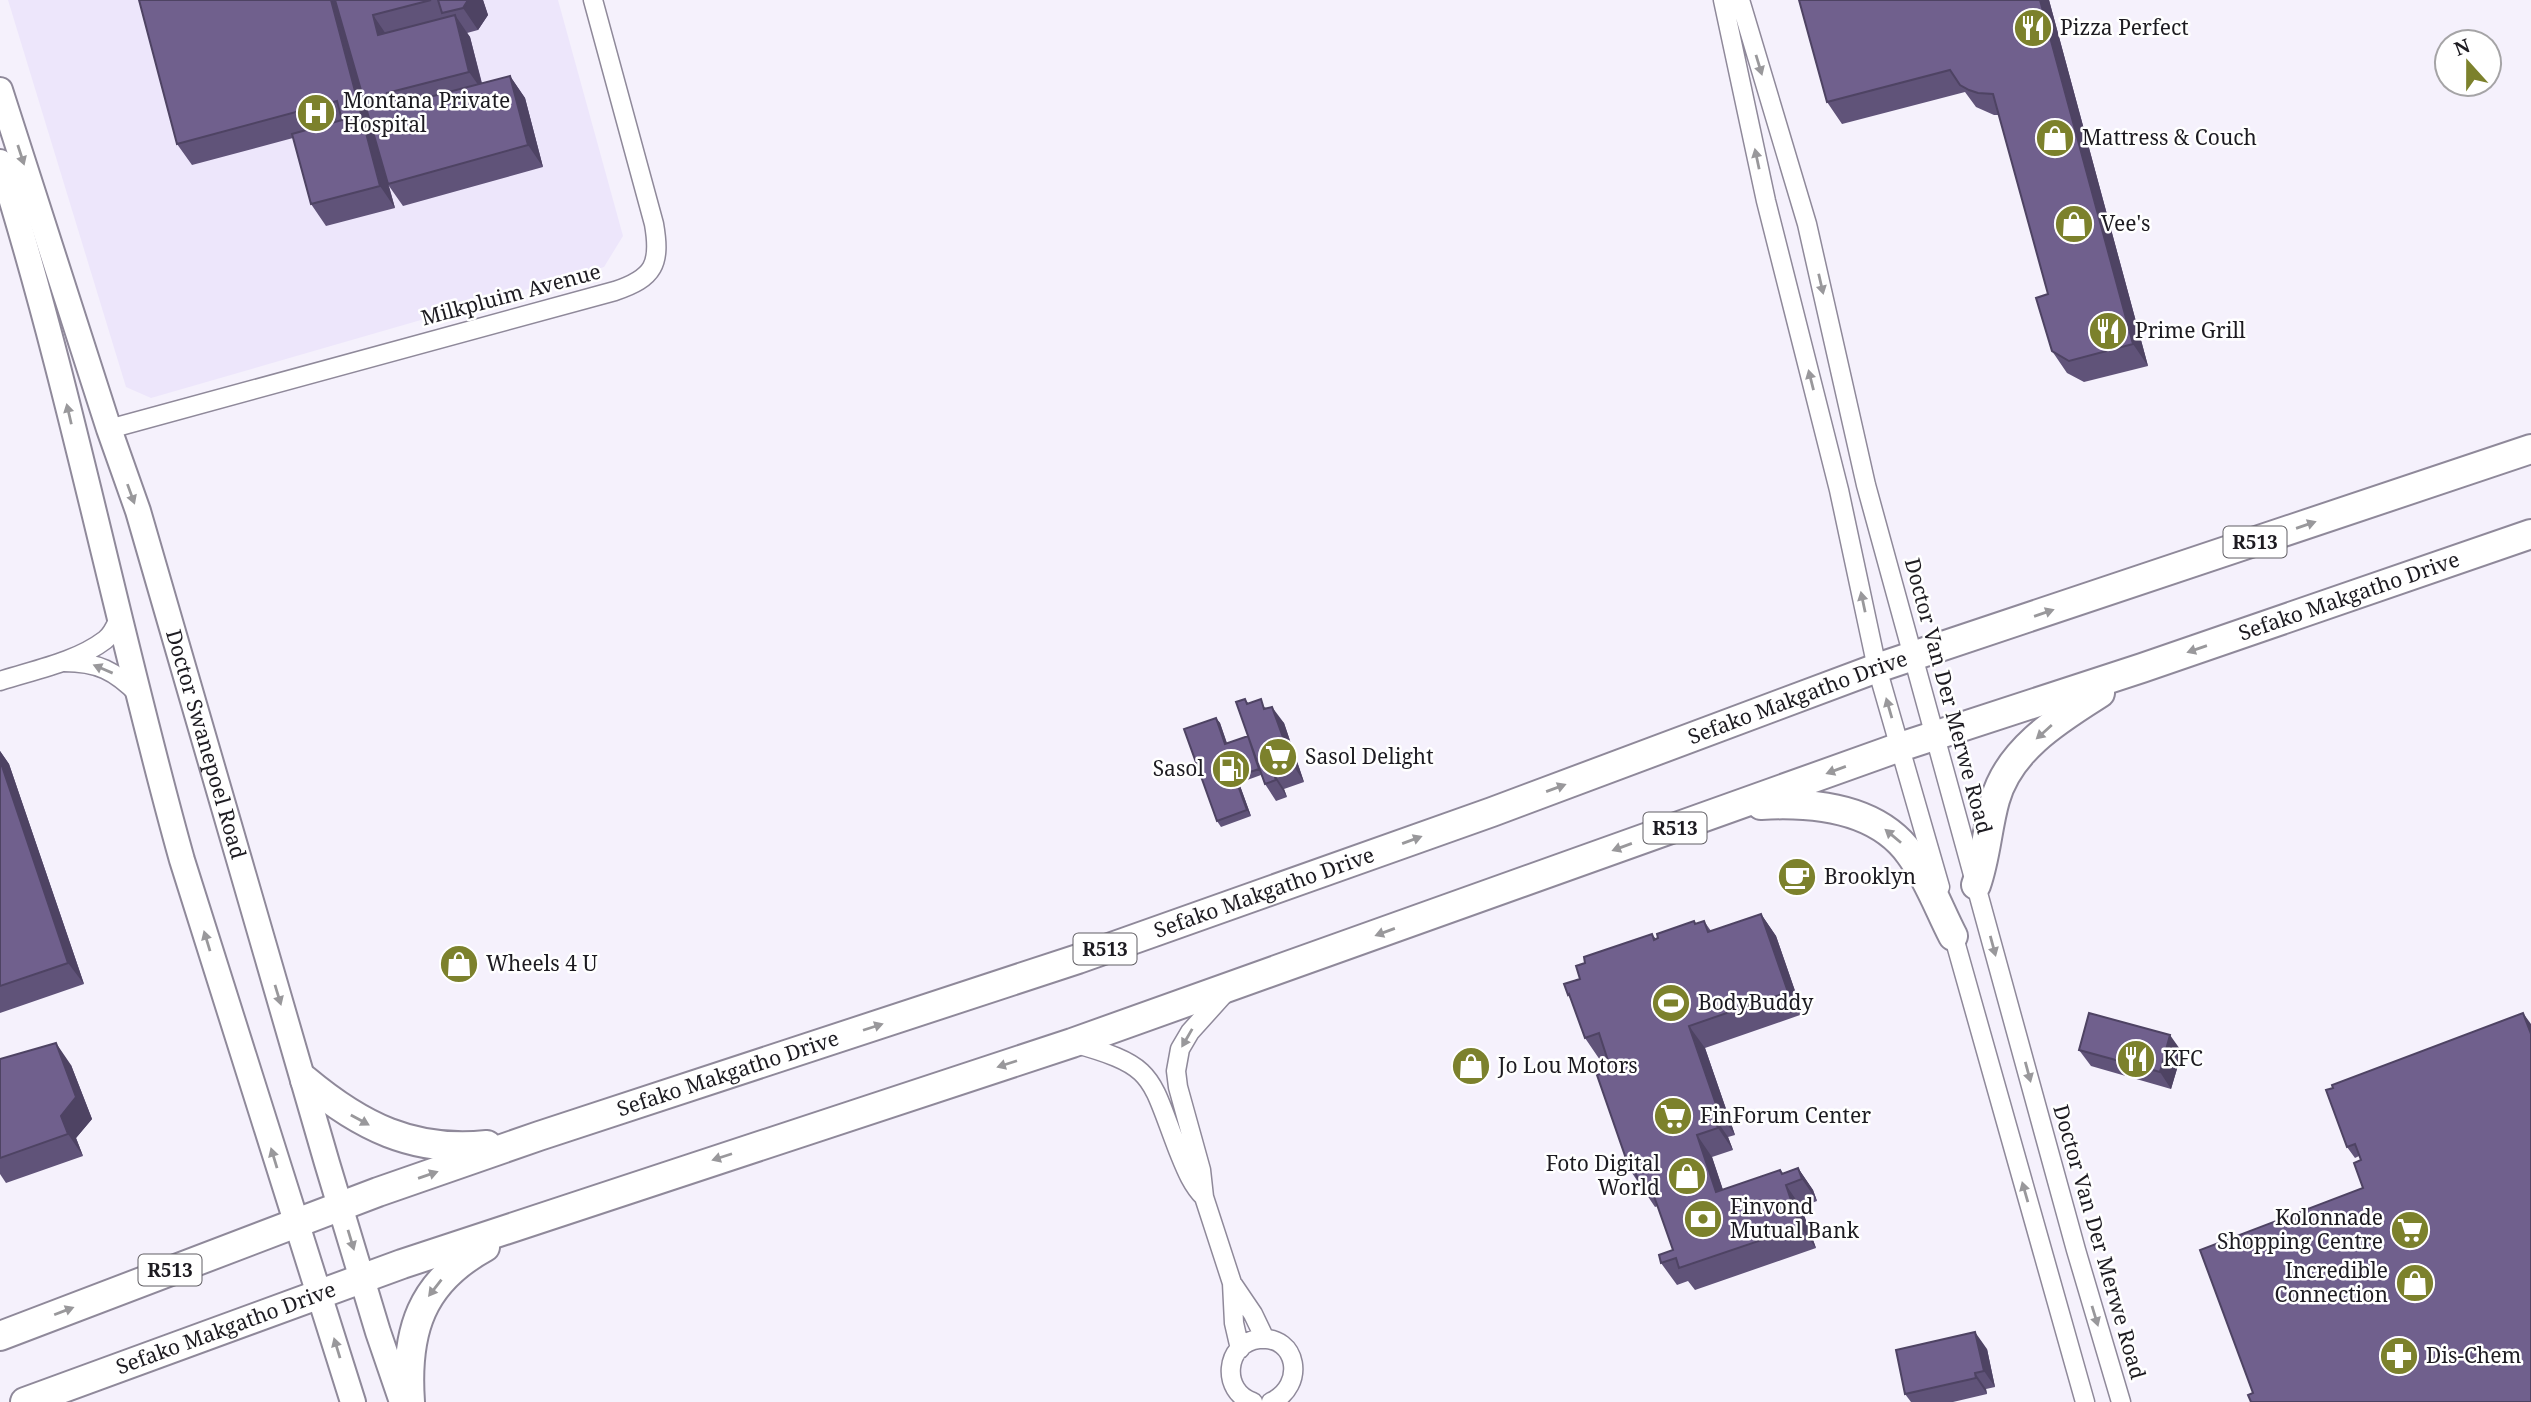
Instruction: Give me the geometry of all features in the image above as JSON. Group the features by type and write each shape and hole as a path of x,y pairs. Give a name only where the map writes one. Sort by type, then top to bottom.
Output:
{"main road":[{"name":"Doctor Swanepoel Road","path":"0,90 138,511 251,906 305,1080 340,1206 402,1402"},
{"path":"0,162 46,317 167,807 353,1402"},
{"path":"109,429 101,431 95,438 94,448 132,599 157,718 167,778 167,807"},
{"name":"Sefako Makgatho Drive","path":"0,1336 340,1206 539,1136 1078,959 1479,816 1877,668 2531,449"},
{"name":"Sefako Makgatho Drive","path":"25,1402 362,1278 1072,1043 1900,747 2142,668 2531,534"},
{"path":"1976,885 1983,865 1988,828 1997,794 2018,757 2056,721 2142,668"},
{"path":"1733,807 1809,805 1850,814 1884,829 1898,839 1913,858 1953,936"},
{"path":"305,1080 333,1104 370,1125 424,1143 469,1147 539,1136"},
{"path":"410,1402 410,1357 414,1331 421,1310 433,1290 449,1271 471,1255 554,1213"}],"street":[{"name":"Milkpluim Avenue","path":"109,429 615,291 634,284 647,275 654,266 657,254 654,224 593,0"},
{"path":"1723,0 1766,201 1839,491 1877,668 2085,1402"},
{"name":"Doctor Van Der Merwe Road","path":"1740,0 1807,225 1866,485 2121,1402"},
{"path":"0,681 61,662 106,639 113,632 120,616"},
{"path":"61,662 84,662 105,668 122,678 139,694"},
{"path":"1231,987 1190,1032 1183,1043 1177,1064 1178,1087 1201,1170 1204,1198 1232,1283 1234,1323 1240,1349"},
{"path":"1072,1043 1119,1057 1144,1073 1156,1089 1188,1175 1204,1198"},
{"path":"1232,1283 1253,1314 1265,1339"},
{"path":"1253,1402 1240,1395 1231,1381 1231,1363 1240,1349 1251,1341 1265,1339 1277,1343 1291,1357 1294,1372 1281,1399"}],"shaded area":[{"name":"Montana Private Hospital","path":"8,0 558,0 623,236 604,267 151,398 126,387"}],"building":[{"path":"139,0 331,0 380,186 311,204 292,134 342,120 337,101 177,144"},
{"path":"335,0 431,0 373,15 378,35 455,15 469,72 387,93 391,107 510,76 528,145 388,184"},
{"path":"438,0 468,0 463,8 442,13"},
{"path":"1799,0 2040,0 2133,344 2069,361 2052,351 2036,298 2048,294 1993,94 1978,93 1960,85 1950,70 1827,102"},
{"name":"Sasol Delight","path":"1245,699 1247,704 1261,699 1264,709 1272,707 1293,765 1273,772 1276,780 1265,784 1236,702"},
{"path":"1216,718 1225,744 1248,736 1259,769 1235,777 1247,810 1217,821 1184,729"},
{"path":"0,760 68,963 0,986"},
{"name":"FinForum Center","path":"1761,914 1788,992 1689,1026 1719,1113 1713,1115 1718,1128 1697,1135 1716,1192 1780,1170 1782,1174 1798,1168 1802,1179 1786,1185 1800,1227 1679,1268 1676,1258 1661,1263 1659,1255 1673,1250 1649,1182 1640,1185 1634,1169 1630,1170 1597,1075 1611,1070 1599,1033 1585,1038 1564,984 1580,979 1576,966 1585,963 1584,957 1652,934 1654,940 1658,938 1657,934 1694,921 1695,924 1704,921 1708,932"},
{"path":"2089,1013 2170,1035 2160,1072 2079,1050"},
{"name":"Kolonnade Shopping Centre","path":"2523,1013 2531,1034 2531,1402 2251,1402 2248,1395 2253,1393 2200,1250 2363,1188 2354,1163 2361,1160 2355,1144 2347,1147 2326,1090 2333,1088 2332,1085"},
{"path":"56,1043 76,1097 61,1116 68,1134 0,1158 0,1059"},
{"path":"1975,1332 1984,1371 1975,1373 1976,1378 1905,1394 1896,1350"}],"place":[{"name":"Pizza Perfect","path":"2033,28"},
{"name":"Montana Private Hospital","path":"316,113"},
{"name":"Mattress & Couch","path":"2055,138"},
{"name":"Vee's","path":"2074,224"},
{"name":"Prime Grill","path":"2108,331"},
{"name":"Sasol Delight","path":"1278,757"},
{"name":"Sasol","path":"1231,769"},
{"name":"Brooklyn","path":"1797,877"},
{"name":"Wheels 4 U","path":"459,964"},
{"name":"BodyBuddy","path":"1671,1003"},
{"name":"KFC","path":"2136,1059"},
{"name":"Jo Lou Motors","path":"1471,1066"},
{"name":"FinForum Center","path":"1673,1116"},
{"name":"Foto Digital World","path":"1687,1176"},
{"name":"Finvond Mutual Bank","path":"1703,1219"},
{"name":"Kolonnade Shopping Centre","path":"2410,1230"},
{"name":"Incredible Connection","path":"2415,1283"},
{"name":"Dis-Chem","path":"2399,1356"}]}
